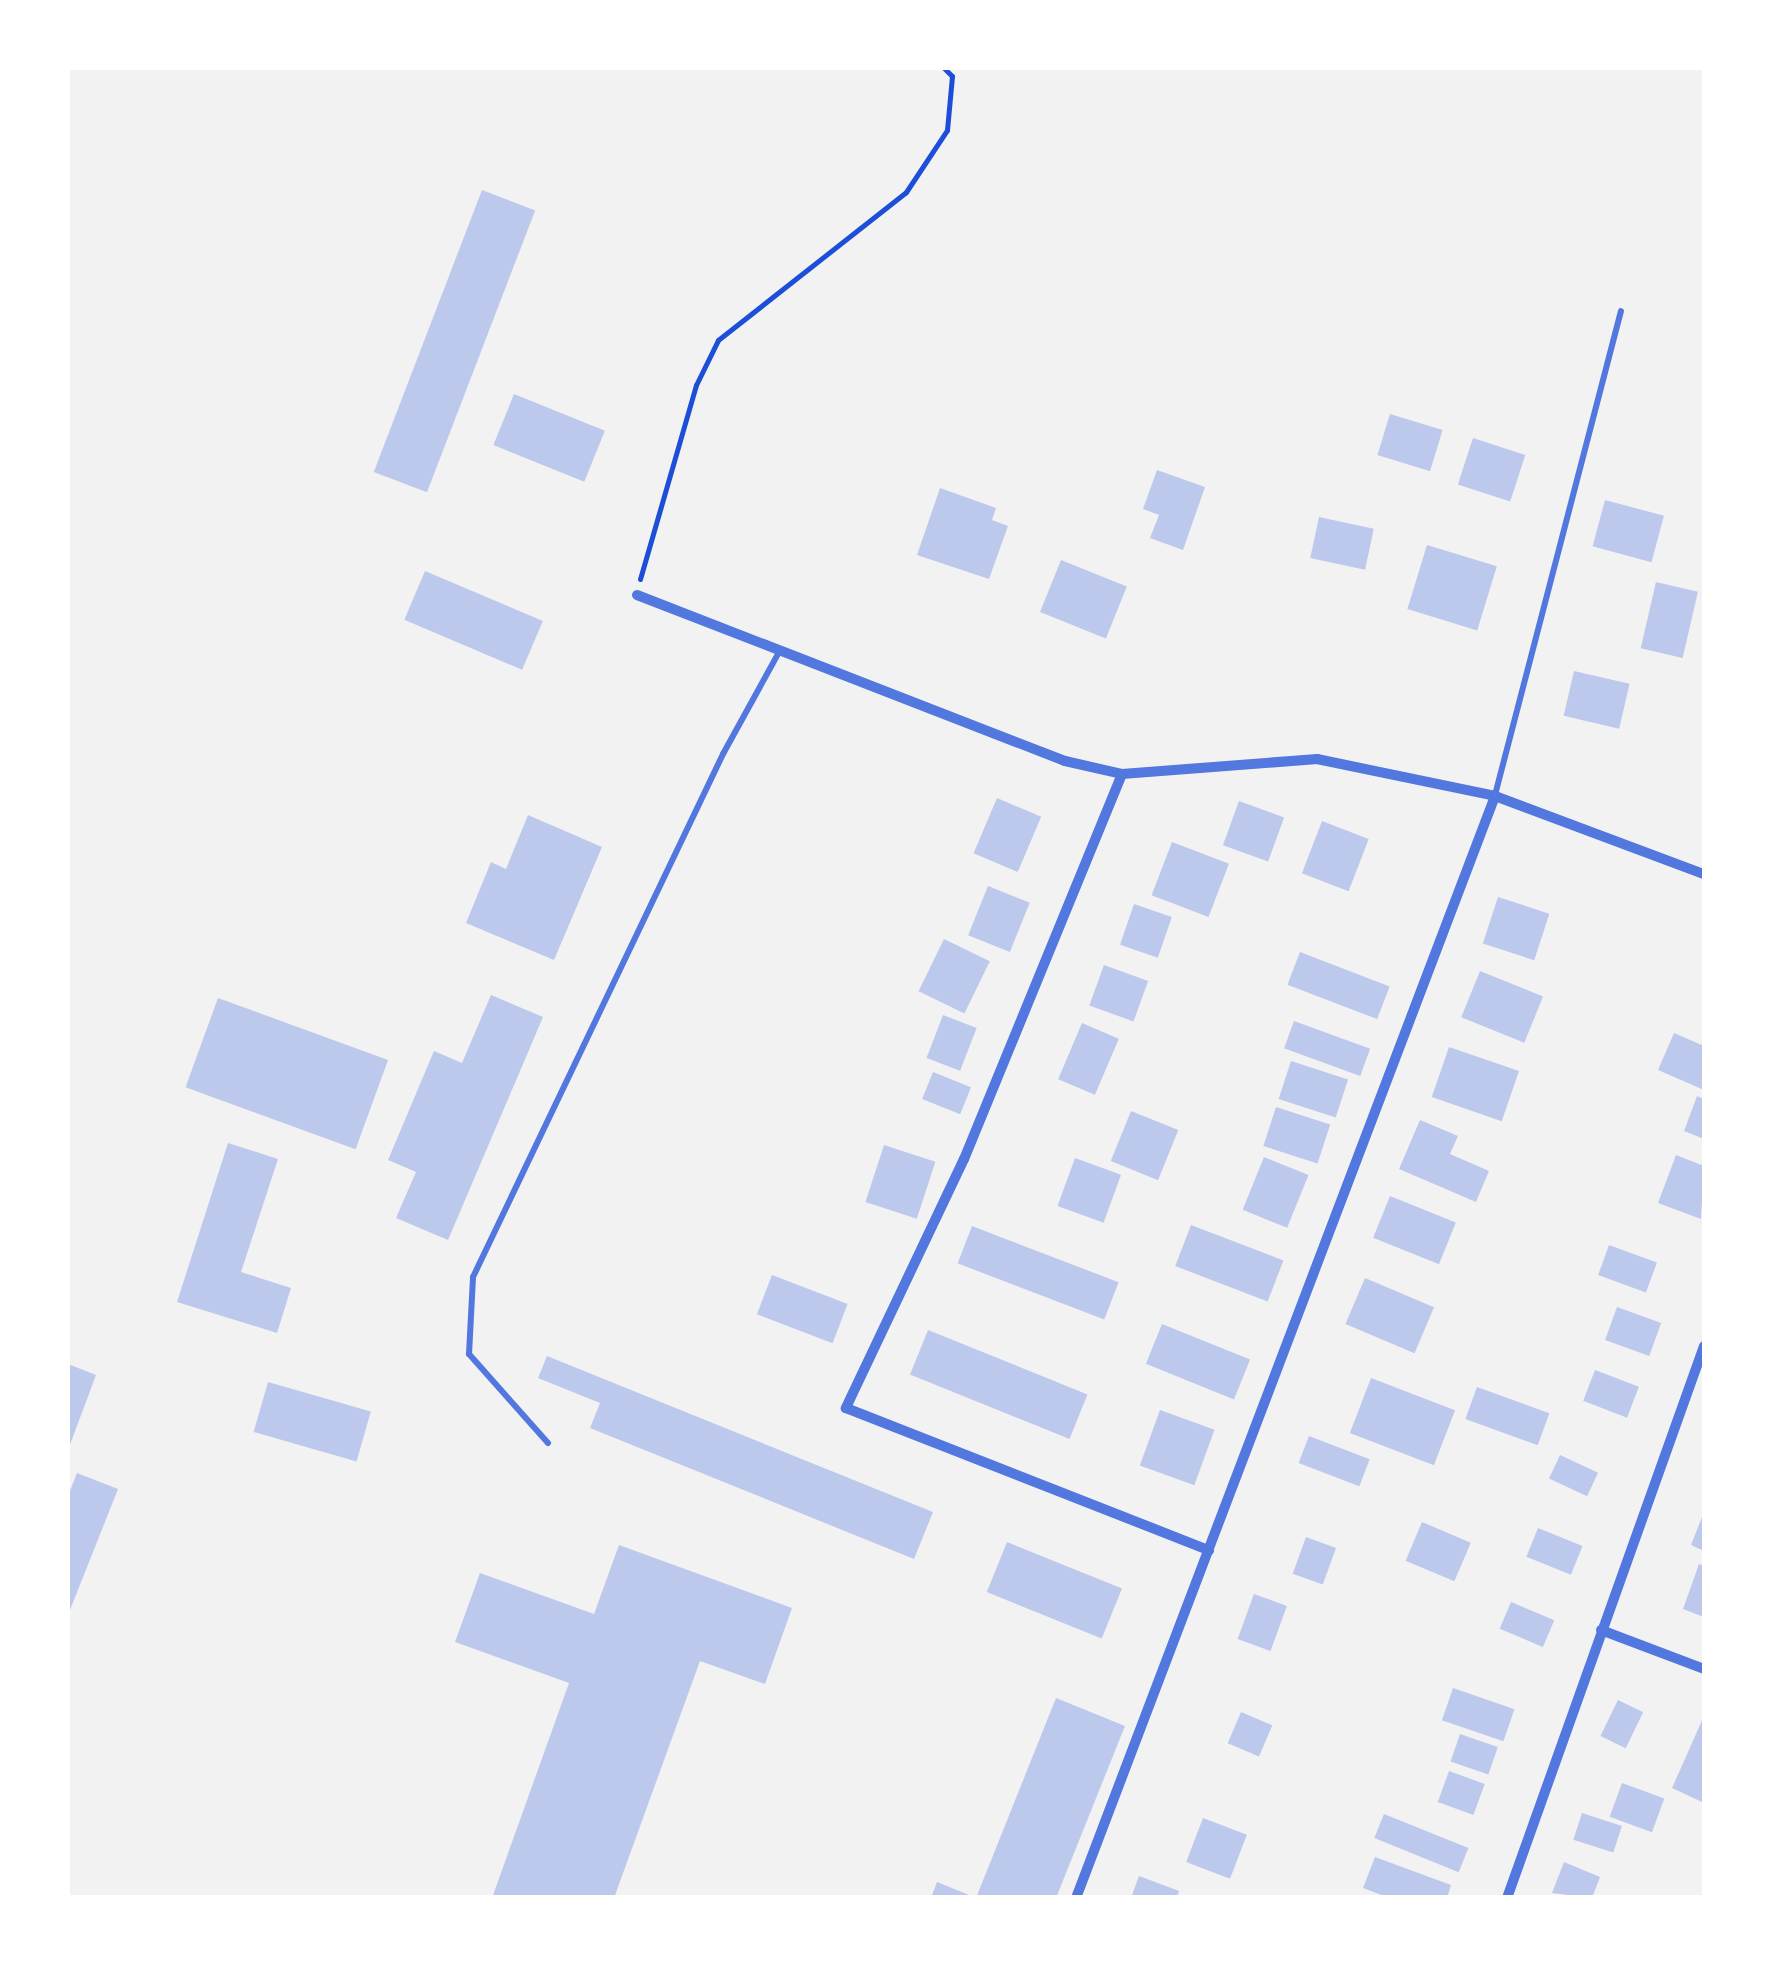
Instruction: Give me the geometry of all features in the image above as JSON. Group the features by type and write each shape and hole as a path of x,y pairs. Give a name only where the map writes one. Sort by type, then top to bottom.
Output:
{"street":[{"path":"637,594 1064,761 1122,774 1317,759 1495,796 1704,874"},
{"path":"1122,774 964,1159 846,1408 1209,1550"},
{"path":"1076,1898 1495,796"},
{"path":"1506,1898 1704,1346"},
{"path":"1601,1630 1704,1669"}],"lane":[{"path":"1495,796 1621,311"},
{"path":"548,1442 470,1354 473,1276 723,754 780,652"}],"path":[{"path":"637,594 657,507 696,385 718,340 906,192 948,130 952,76 944,68"}],"building":[{"path":"482,190 535,210 427,492 374,472"},
{"path":"514,394 605,431 584,482 493,445"},
{"path":"1390,414 1443,430 1430,471 1377,455"},
{"path":"1473,438 1525,455 1510,502 1458,485"},
{"path":"1157,470 1205,487 1183,550 1150,538 1159,515 1143,509"},
{"path":"940,488 996,508 992,520 1008,526 989,579 917,555"},
{"path":"1605,500 1664,516 1651,562 1593,546"},
{"path":"1319,517 1374,529 1365,570 1310,558"},
{"path":"1427,545 1497,566 1477,630 1407,609"},
{"path":"1061,560 1127,587 1106,639 1040,612"},
{"path":"425,571 543,621 522,670 404,620"},
{"path":"1656,582 1698,592 1683,658 1641,648"},
{"path":"1574,671 1630,684 1619,729 1564,716"},
{"path":"997,798 1041,817 1018,872 974,853"},
{"path":"1239,801 1284,817 1268,862 1223,845"},
{"path":"528,815 602,847 554,960 466,923 491,862 506,869"},
{"path":"1322,821 1369,839 1349,891 1302,873"},
{"path":"1172,842 1229,864 1209,917 1152,895"},
{"path":"988,886 1030,903 1010,952 968,935"},
{"path":"1498,897 1549,914 1534,960 1483,944"},
{"path":"1134,904 1172,917 1158,958 1120,945"},
{"path":"944,939 990,961 964,1013 919,991"},
{"path":"1300,952 1390,986 1377,1019 1287,985"},
{"path":"1104,965 1148,981 1133,1021 1089,1005"},
{"path":"1480,971 1543,996 1524,1043 1461,1017"},
{"path":"491,995 543,1017 448,1240 396,1218 416,1172 388,1160 434,1051 462,1063"},
{"path":"218,998 388,1060 356,1149 186,1087"},
{"path":"943,1015 977,1028 960,1071 927,1058"},
{"path":"1294,1021 1370,1049 1360,1076 1284,1048"},
{"path":"1082,1023 1119,1039 1095,1095 1058,1079"},
{"path":"1674,1033 1704,1046 1704,1090 1658,1070"},
{"path":"1449,1047 1519,1071 1502,1121 1432,1097"},
{"path":"1291,1061 1348,1080 1336,1118 1279,1099"},
{"path":"933,1072 971,1087 960,1114 922,1099"},
{"path":"1697,1096 1704,1099 1704,1139 1684,1131"},
{"path":"1276,1107 1330,1125 1318,1164 1263,1146"},
{"path":"1131,1111 1178,1130 1158,1180 1111,1161"},
{"path":"1420,1120 1458,1136 1450,1154 1489,1171 1476,1202 1399,1169"},
{"path":"228,1143 278,1159 241,1272 291,1288 277,1333 177,1302"},
{"path":"884,1145 935,1162 917,1219 865,1202"},
{"path":"1676,1155 1704,1166 1701,1219 1658,1203"},
{"path":"1264,1157 1309,1175 1287,1228 1243,1210"},
{"path":"1075,1158 1121,1175 1104,1223 1058,1206"},
{"path":"1390,1196 1456,1223 1439,1264 1373,1238"},
{"path":"1191,1225 1283,1260 1268,1302 1175,1266"},
{"path":"972,1226 1119,1282 1104,1320 958,1263"},
{"path":"1609,1245 1657,1262 1646,1293 1598,1275"},
{"path":"772,1275 848,1304 833,1343 757,1314"},
{"path":"1365,1278 1434,1307 1415,1353 1345,1324"},
{"path":"1617,1307 1661,1323 1649,1356 1605,1340"},
{"path":"1162,1324 1250,1360 1234,1399 1146,1364"},
{"path":"928,1330 1087,1394 1069,1439 910,1375"},
{"path":"547,1356 933,1512 914,1559 590,1428 600,1403 538,1378"},
{"path":"68,1364 96,1375 68,1450"},
{"path":"1595,1370 1639,1387 1627,1418 1583,1401"},
{"path":"1371,1378 1455,1410 1434,1465 1350,1433"},
{"path":"268,1382 371,1411 357,1461 254,1432"},
{"path":"1477,1387 1549,1413 1538,1445 1465,1419"},
{"path":"1160,1410 1215,1430 1194,1485 1140,1465"},
{"path":"1309,1436 1370,1459 1359,1486 1299,1463"},
{"path":"1560,1455 1598,1473 1587,1496 1549,1479"},
{"path":"77,1473 118,1489 68,1615 68,1496"},
{"path":"1704,1512 1704,1551 1691,1545"},
{"path":"1422,1522 1471,1543 1454,1581 1406,1561"},
{"path":"1538,1528 1583,1546 1571,1575 1526,1557"},
{"path":"1306,1537 1336,1548 1323,1585 1293,1574"},
{"path":"1007,1542 1122,1588 1102,1639 987,1592"},
{"path":"619,1545 792,1608 765,1684 700,1661 614,1898 492,1898 569,1683 455,1642 480,1573 594,1614"},
{"path":"1699,1564 1704,1566 1704,1617 1683,1609"},
{"path":"1254,1594 1287,1606 1270,1651 1238,1639"},
{"path":"1511,1602 1554,1620 1543,1647 1500,1629"},
{"path":"1453,1688 1514,1709 1503,1741 1442,1720"},
{"path":"1056,1698 1125,1726 1056,1898 976,1898"},
{"path":"1618,1700 1643,1712 1626,1748 1600,1736"},
{"path":"1241,1712 1272,1725 1259,1757 1228,1743"},
{"path":"1704,1716 1704,1797 1702,1802 1672,1788"},
{"path":"1460,1734 1498,1747 1488,1774 1451,1761"},
{"path":"1449,1771 1485,1784 1473,1815 1438,1802"},
{"path":"1622,1783 1664,1798 1652,1832 1610,1817"},
{"path":"1582,1813 1622,1826 1613,1853 1573,1840"},
{"path":"1384,1814 1468,1848 1459,1872 1374,1838"},
{"path":"1203,1818 1247,1835 1230,1879 1186,1862"},
{"path":"1375,1857 1451,1885 1447,1898 1389,1898 1363,1888"},
{"path":"1564,1862 1600,1877 1592,1898 1552,1893"},
{"path":"1139,1876 1179,1891 1177,1898 1131,1898"},
{"path":"937,1882 974,1897 974,1898 931,1898"}]}
